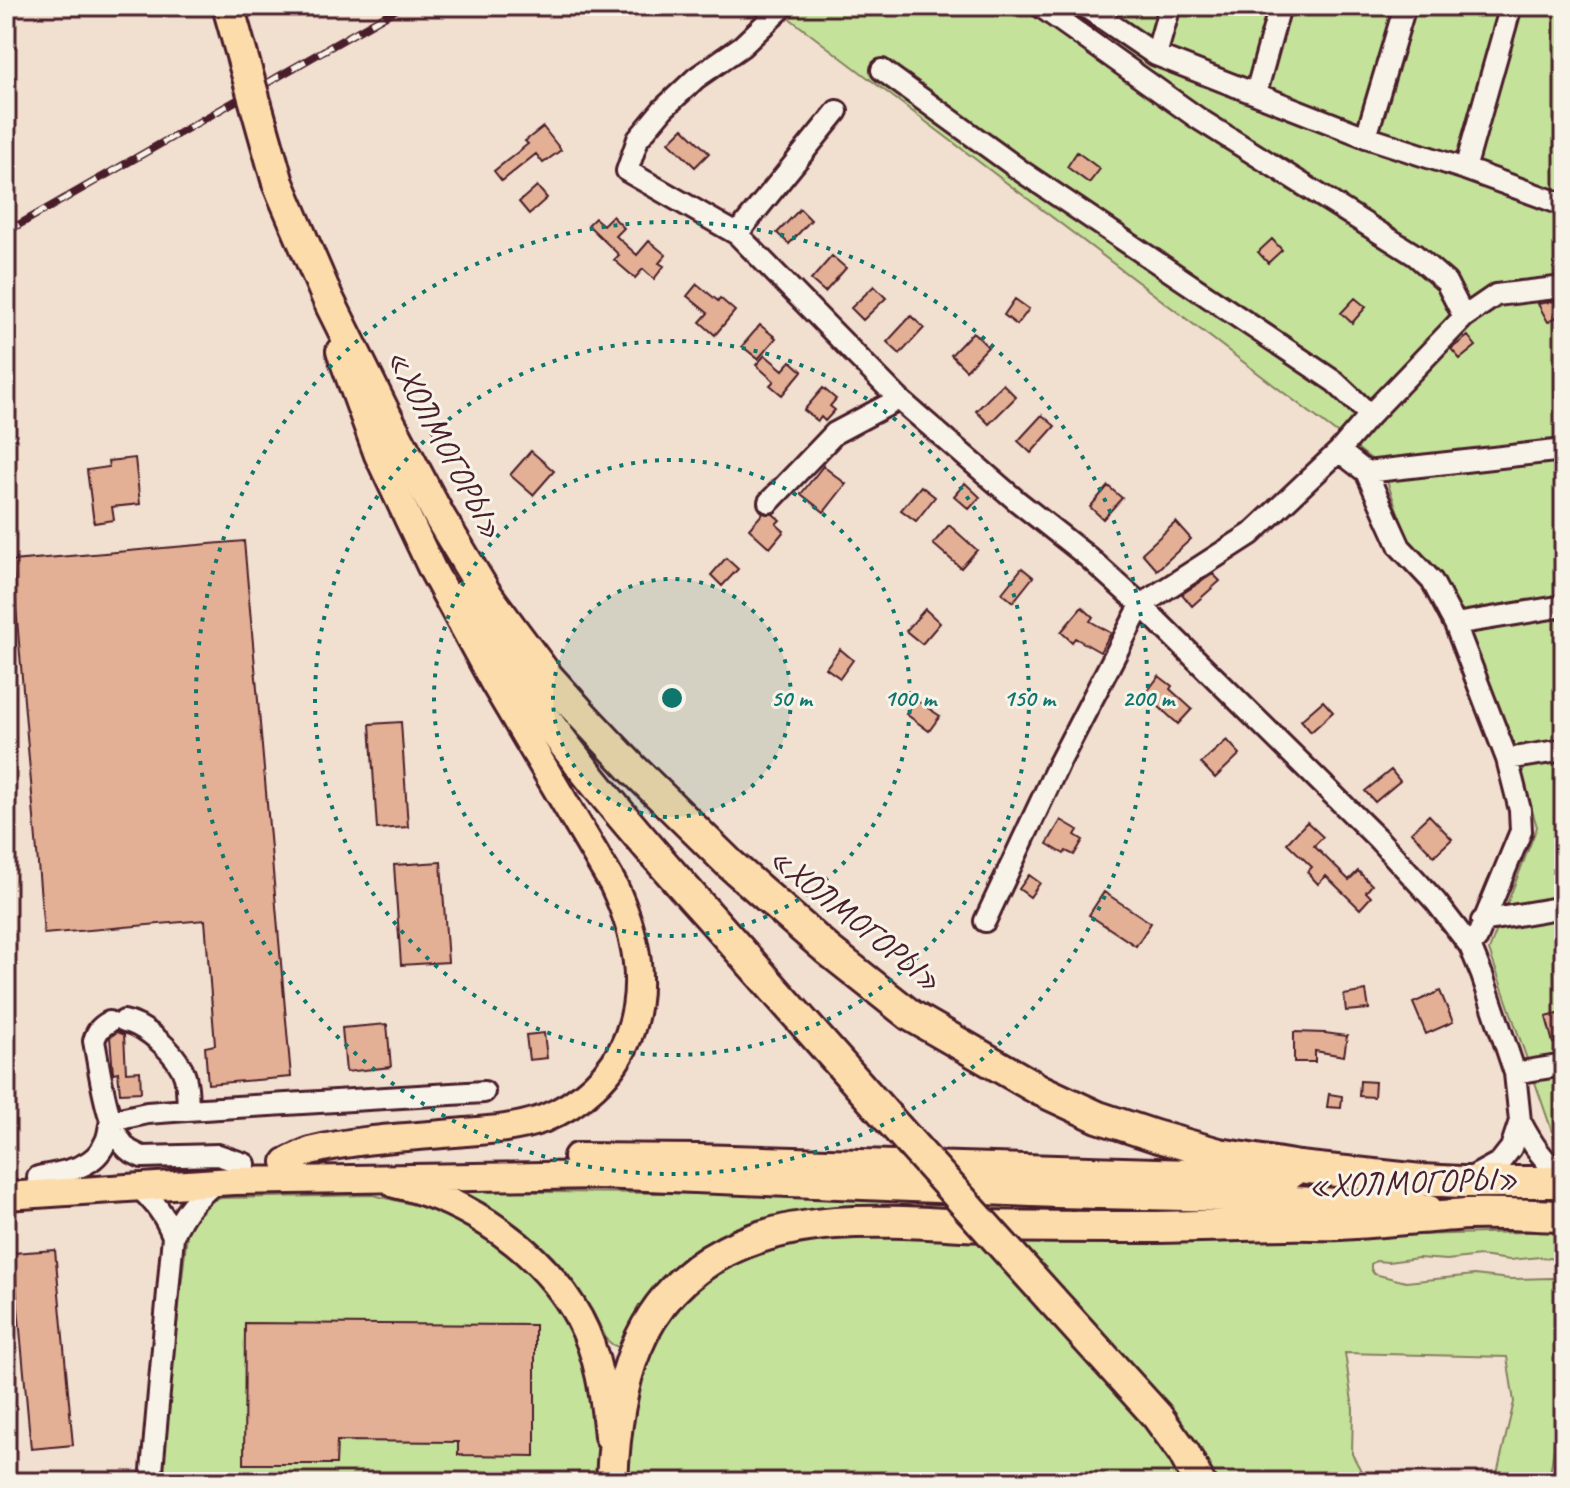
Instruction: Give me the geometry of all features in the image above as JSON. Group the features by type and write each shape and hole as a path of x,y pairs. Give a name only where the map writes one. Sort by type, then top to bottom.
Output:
{"highway":[{"path":"228,6 278,183"},
{"name":"«ХОЛМОГОРЫ»","path":"278,183 340,351 385,448 491,638 543,715 639,838 1157,1416 1184,1453 1199,1482"},
{"name":"«ХОЛМОГОРЫ»","path":"278,183 328,299 439,516 486,594 547,676 730,864 828,950 910,1015 1040,1090 1098,1117 1219,1154 1299,1167 1421,1180 1564,1180"},
{"name":"«ХОЛМОГОРЫ»","path":"612,1482 614,1437 625,1381 639,1337 657,1309 678,1285 700,1267 727,1250 761,1238 805,1227 873,1222 1061,1228 1337,1224 1471,1214 1564,1216"}],"main road":[{"path":"286,1162 312,1150 497,1129 543,1119 583,1096 614,1064 625,1047 636,1005 638,963 625,910 432,569 378,455 340,351"},
{"path":"6,1179 286,1162 560,1157 697,1158 1421,1180"},
{"path":"6,1196 216,1182 598,1175 1058,1194 1299,1200 1388,1204 1471,1214"},
{"path":"364,1178 413,1188 476,1217 526,1253 556,1283 580,1319 597,1364 604,1392 612,1482"}],"street":[{"path":"784,6 742,46 696,78 663,109 638,139 627,171 737,234 899,399 1141,605 1378,839 1436,902 1470,946 1515,1073 1520,1121 1536,1151 1564,1180"},
{"path":"1040,6 1199,119 1415,255 1446,282 1464,317"},
{"path":"1084,6 1156,55 1366,137 1564,205"},
{"path":"1156,55 1170,6"},
{"path":"1256,93 1280,6"},
{"path":"1366,137 1405,6"},
{"path":"1465,169 1511,6"},
{"path":"882,70 1024,173 1335,382 1370,415"},
{"path":"737,234 837,111"},
{"path":"985,921 1058,765 1141,605 1251,534 1339,451 1464,317 1496,295 1564,287"},
{"path":"769,502 835,433 899,399"},
{"path":"1366,472 1564,450"},
{"path":"1339,451 1366,472 1400,547 1432,581 1455,624 1507,759 1520,810 1521,831 1477,938 1470,946"},
{"path":"1455,624 1564,606"},
{"path":"1507,759 1564,750"},
{"path":"1482,921 1564,907"},
{"path":"187,1110 185,1074 154,1036 132,1023 116,1022 101,1026 94,1041 111,1121 120,1140 131,1152 142,1157 218,1155 245,1164"},
{"path":"1515,1073 1564,1065"},
{"path":"111,1121 147,1113 484,1092"},
{"path":"38,1177 73,1171 96,1157 106,1141 111,1121"},
{"path":"1462,1182 1500,1162 1511,1148 1520,1121"},
{"path":"151,1482 173,1236 184,1213 216,1182"},
{"path":"137,1186 154,1201 166,1218 173,1236"}],"green space":[{"path":"778,6 1564,6 1564,1137 1554,1137 1489,950 1537,827 1517,759 1409,544 1382,467 777,9"},
{"path":"440,1187 1298,1210 1298,1214 789,1216 618,1347 607,1340 594,1314 575,1288"},
{"path":"373,1195 436,1210 479,1229 541,1280 581,1344 599,1431 600,1482 159,1482 189,1217 201,1203 222,1198"},
{"path":"1564,1231 1564,1260 1540,1257 1510,1260 1480,1256 1447,1260 1418,1258 1376,1261 1371,1264 1374,1274 1406,1282 1474,1275 1564,1281 1564,1378 1549,1482 1495,1482 1514,1402 1507,1357 1345,1353 1353,1409 1352,1454 1367,1482 1216,1482 1197,1444 1171,1408 1069,1296 1037,1304 1148,1427 1185,1482 623,1482 628,1439 643,1371 651,1349 672,1313 711,1278 743,1261 776,1249 836,1238 879,1235 1267,1239"}],"building":[{"path":"543,127 561,150 543,163 536,154 502,181 494,171 528,144 525,141"},
{"path":"683,128 709,153 695,167 669,142"},
{"path":"1077,152 1100,169 1089,183 1067,167"},
{"path":"537,186 547,198 529,214 519,202"},
{"path":"800,209 811,220 789,244 777,233"},
{"path":"612,216 624,228 616,236 637,255 649,241 666,255 659,263 664,266 654,279 643,269 635,278 614,260 619,255 588,225 595,218 603,225"},
{"path":"1272,239 1282,250 1268,263 1258,252"},
{"path":"832,256 846,268 825,292 811,280"},
{"path":"697,284 735,311 715,335 700,322 708,313 687,296"},
{"path":"874,286 886,298 863,320 851,308"},
{"path":"1355,298 1366,307 1352,323 1341,313"},
{"path":"1015,299 1029,309 1017,325 1004,315"},
{"path":"1555,301 1562,314 1548,322 1538,304"},
{"path":"911,316 924,328 900,354 887,342"},
{"path":"760,325 776,338 758,359 742,346"},
{"path":"973,332 988,347 966,370 951,355"},
{"path":"1468,336 1476,346 1460,359 1451,349"},
{"path":"765,355 783,370 791,361 802,371 782,395 770,385 774,381 756,365"},
{"path":"1003,384 1016,397 989,424 976,411"},
{"path":"823,388 836,399 830,406 835,410 825,421 821,417 818,421 804,410"},
{"path":"1042,415 1055,426 1031,453 1018,441"},
{"path":"531,451 554,471 533,495 510,475"},
{"path":"135,458 140,504 112,507 114,520 94,523 87,470 109,467 108,461"},
{"path":"823,466 846,484 824,512 801,494"},
{"path":"965,483 980,497 969,509 954,496"},
{"path":"921,486 935,497 916,521 901,510"},
{"path":"1108,486 1122,498 1103,519 1090,507"},
{"path":"763,513 773,514 780,520 776,524 784,531 770,548 749,529"},
{"path":"1176,522 1191,539 1157,570 1142,553"},
{"path":"949,525 977,550 961,568 933,544"},
{"path":"244,541 291,1077 208,1084 205,1047 215,1045 205,920 44,934 12,561"},
{"path":"726,558 738,569 722,586 711,575"},
{"path":"1022,568 1033,577 1013,602 1002,593"},
{"path":"1213,574 1220,581 1192,606 1182,594"},
{"path":"1082,607 1093,617 1090,621 1111,633 1100,652 1075,638 1072,642 1061,632"},
{"path":"925,609 940,623 922,644 906,631"},
{"path":"840,649 853,660 840,678 826,668"},
{"path":"1159,676 1192,709 1178,724 1143,697"},
{"path":"916,700 940,716 929,731 906,714"},
{"path":"1323,701 1333,712 1311,732 1301,720"},
{"path":"401,722 408,827 377,829 370,724"},
{"path":"1227,740 1240,754 1215,778 1201,763"},
{"path":"1391,770 1400,781 1375,802 1365,791"},
{"path":"1429,815 1452,839 1434,856 1411,832"},
{"path":"1061,820 1078,830 1075,835 1083,840 1074,855 1066,851 1064,854 1047,844"},
{"path":"1307,822 1323,837 1314,846 1349,880 1358,871 1372,885 1366,892 1371,897 1360,909 1326,876 1318,884 1307,872 1312,867 1287,843"},
{"path":"441,862 448,962 401,965 394,865"},
{"path":"1029,875 1040,883 1030,897 1019,889"},
{"path":"1104,892 1151,923 1136,946 1089,915"},
{"path":"1366,991 1369,1009 1346,1011 1344,995"},
{"path":"1440,991 1453,1022 1426,1034 1413,1003"},
{"path":"1562,1013 1564,1041 1553,1043 1546,1017"},
{"path":"387,1024 391,1067 346,1072 342,1028"},
{"path":"117,1032 124,1035 126,1072 140,1071 141,1092 120,1093 118,1072 113,1073 110,1037"},
{"path":"1294,1032 1347,1036 1344,1056 1315,1051 1315,1062 1294,1062"},
{"path":"544,1033 547,1058 529,1060 526,1035"},
{"path":"1360,1081 1375,1082 1374,1097 1359,1096"},
{"path":"1329,1094 1342,1096 1341,1108 1327,1107"},
{"path":"55,1250 73,1445 31,1449 13,1253"},
{"path":"245,1323 535,1325 535,1456 458,1455 458,1442 337,1441 336,1464 244,1464"}],"railway":[{"path":"6,232 402,6"}]}
